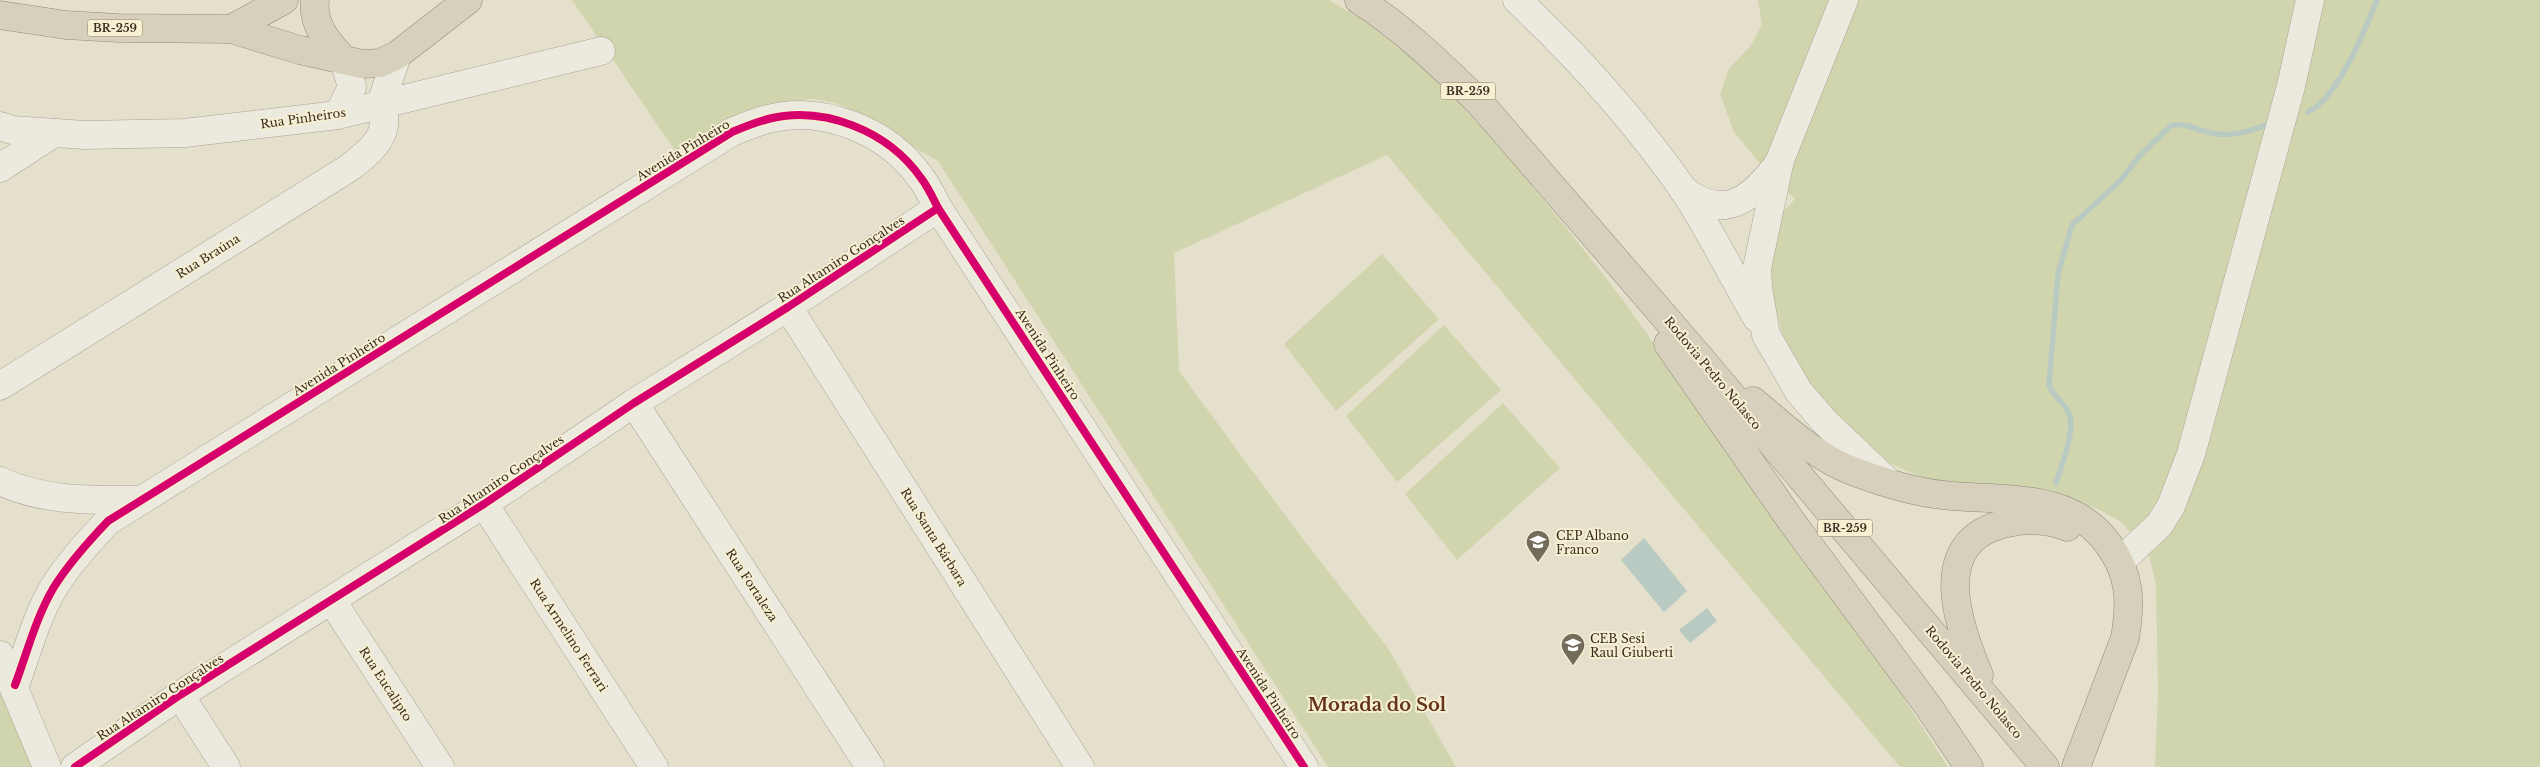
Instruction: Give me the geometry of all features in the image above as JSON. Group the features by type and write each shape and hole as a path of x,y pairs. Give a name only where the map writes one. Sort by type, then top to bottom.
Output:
{"highway":[{"name":"BR-259","path":"231,29 284,0"},
{"path":"315,0 314,8 322,36 344,60"},
{"path":"427,31 434,0"},
{"name":"BR-259","path":"0,15 66,25 118,28 231,29 300,50 362,64 380,63 397,55 468,0"},
{"name":"Rodovia Pedro Nolasco","path":"1359,0 1375,10 1451,75 1479,102 1563,197 2038,758"},
{"path":"1563,197 1969,767"},
{"path":"1701,359 1829,461 1887,481 1941,495 2032,501 2064,508 2096,528 2121,561 2130,598 2125,638 2076,767"},
{"path":"1988,697 1963,637 1956,608 1954,583 1961,553 1970,541 1997,525 2016,521 2040,520 2065,526 2087,540 2103,558 2111,580 2114,604 2110,633 2064,767"}],"street":[{"path":"1517,0 1545,26 1616,104 1683,190 1799,392 1825,422 1887,481"},
{"path":"1766,335 1758,287 1757,268 1780,160 1844,0"},
{"path":"2121,561 2159,525 2171,506 2191,454 2289,95 2310,0"},
{"name":"Rua Pinheiros","path":"0,126 12,130 85,135 185,133 338,115 601,51"},
{"path":"381,104 397,55"},
{"path":"338,115 352,87 344,60"},
{"name":"Rua Braúna","path":"0,386 349,168 378,142 384,132 381,104"},
{"name":"Avenida Pinheiro","path":"15,685 39,617 53,588 76,555 108,521 732,132 768,119 805,115 851,124 889,144 922,178 938,208 1304,767"},
{"path":"0,168 54,133"},
{"path":"1683,190 1695,200 1710,205 1727,204 1760,188 1780,160"},
{"name":"Rua Altamiro Gonçalves","path":"75,767 180,695 484,504 634,403 788,308 938,208"},
{"name":"Rua Santa Bárbara","path":"788,308 1080,767"},
{"name":"Rua Fortaleza","path":"634,403 870,767"},
{"path":"0,481 12,487 79,500 142,500"},
{"name":"Rua Armelino Ferrari","path":"484,504 654,767"},
{"name":"Rua Eucalipto","path":"332,601 440,767"},
{"path":"0,655 15,685 47,767"},
{"path":"180,695 226,767"}],"green space":[{"path":"572,0 1329,0 1368,23 1436,78 1490,135 1569,231 1623,300 1899,691 1948,767 1900,767 1387,155 1174,253 1179,371 1296,530 1388,648 1456,767 1328,767 938,161 884,130 854,110 835,103 814,99 777,102 741,113 678,155"},
{"path":"1758,0 2540,0 2540,767 2155,767 2158,692 2156,585 2150,559 2144,547 2120,521 2098,509 2067,498 1927,480 1887,462 1851,436 1818,402 1784,339 1773,299 1771,264 1782,213 1795,199 1764,168 1734,132 1720,94 1729,69 1751,45 1762,25"},
{"path":"1382,254 1439,319 1336,411 1284,344"},
{"path":"1444,325 1501,390 1397,482 1346,416"},
{"path":"1503,403 1560,468 1457,560 1405,494"},
{"path":"0,681 32,767 0,767"}],"shaded area":[{"path":"1644,538 1687,591 1664,612 1621,560"},
{"path":"1707,608 1717,621 1690,643 1679,630"}],"waterway":[{"path":"2308,112 2330,93 2340,78 2358,45 2377,0"},
{"path":"2056,483 2067,448 2071,421 2065,406 2049,385 2058,274 2072,225 2120,181 2141,154 2172,125 2182,125 2211,133 2227,135 2250,131 2272,123"}],"cycle path":[{"path":"15,685 37,623 54,587 79,553 108,521 732,132 768,119 789,116 811,116 832,119 873,135 907,161 921,178 938,208 1304,767"},
{"path":"75,767 180,695 484,504 634,403 788,307 938,208"}],"place":[{"name":"CEP Albano Franco","path":"1538,563"},
{"name":"CEB Sesi Raul Giuberti","path":"1573,666"}],"district":[{"name":"Morada do Sol","path":"1377,705"}]}
